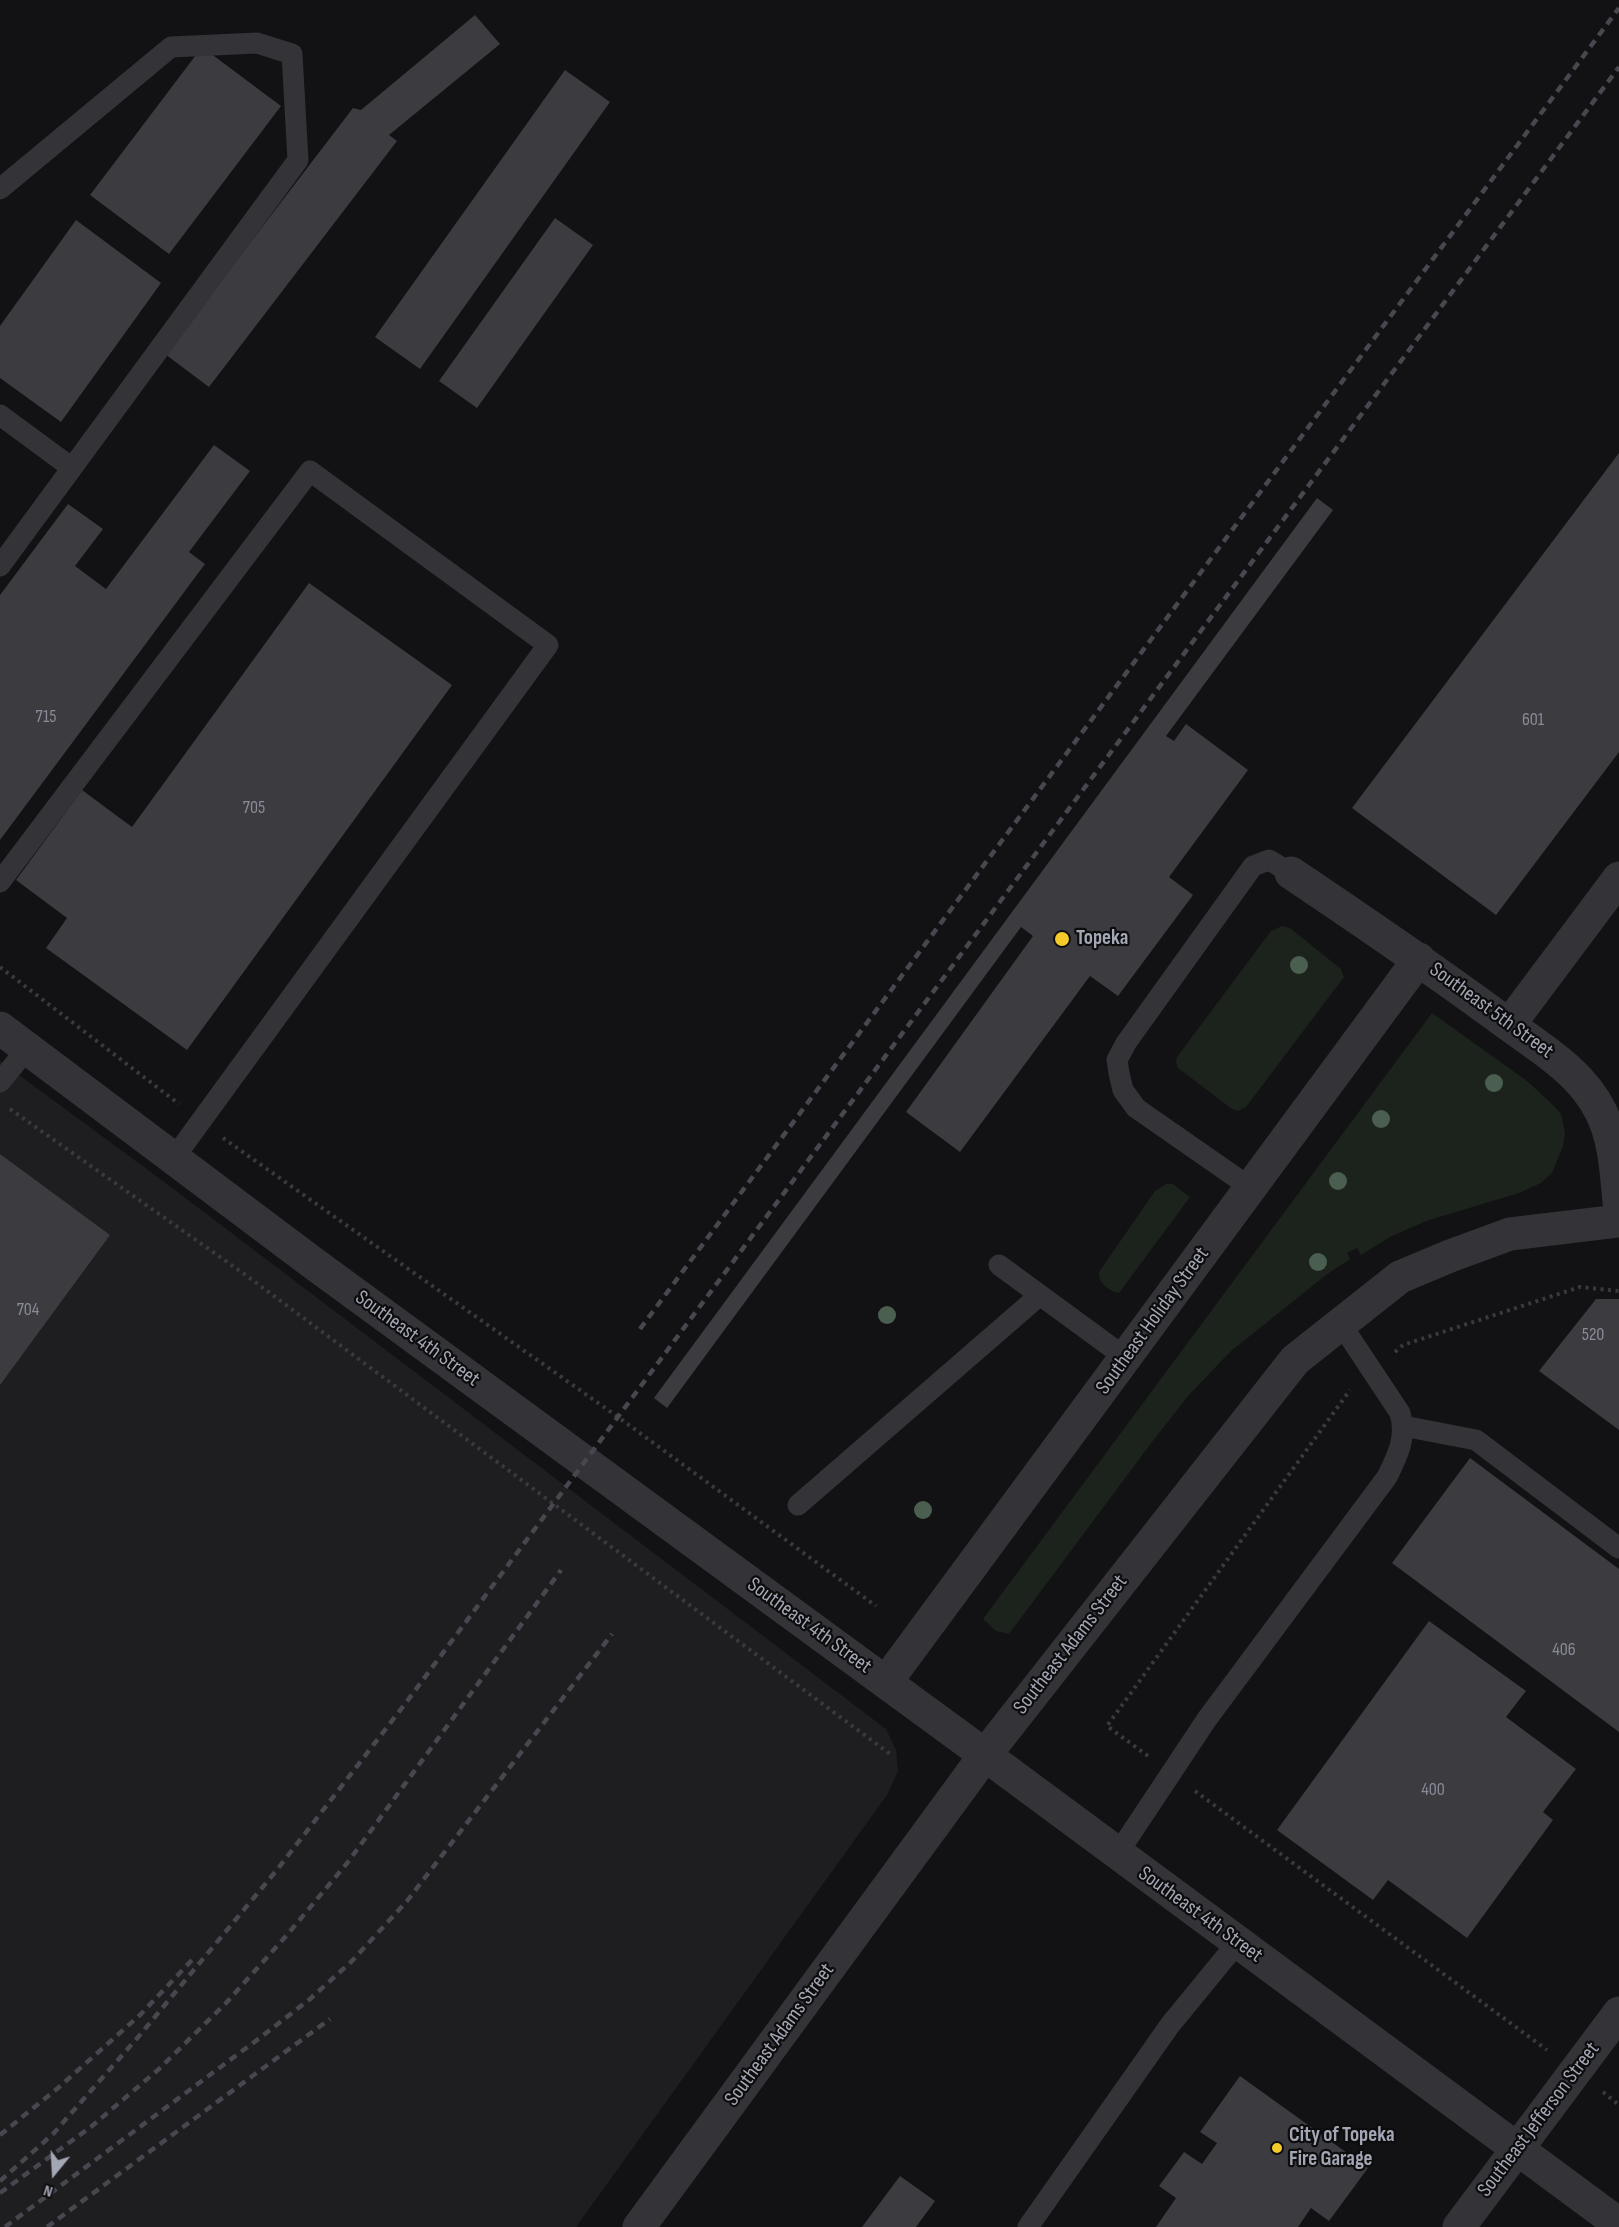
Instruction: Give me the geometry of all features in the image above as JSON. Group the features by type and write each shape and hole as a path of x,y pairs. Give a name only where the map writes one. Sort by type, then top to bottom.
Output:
{"street":[{"name":"Southeast 5th Street","path":"1291,873 1419,959 1558,1061 1582,1083 1602,1113 1613,1148 1619,1202"},
{"path":"1509,1025 1619,878"},
{"name":"Southeast Holiday Street","path":"886,1682 1419,959"},
{"name":"Southeast 4th Street","path":"0,1028 331,1276 886,1682 1619,2224"},
{"name":"Southeast Adams Street","path":"639,2227 985,1755 1295,1360 1400,1277 1510,1234 1619,1221"},
{"name":"Southeast Jefferson Street","path":"1459,2227 1619,2013"}],"lane":[{"path":"0,189 171,47 257,44 292,54 298,160 0,566"},
{"path":"0,415 72,468"},
{"path":"0,882 310,471 548,645 174,1158"},
{"path":"1251,1188 1136,1108 1123,1090 1117,1060 1126,1043 1253,866 1269,860 1291,873"},
{"path":"0,1082 27,1048"},
{"path":"999,1265 1126,1358"},
{"path":"798,1506 1040,1295"},
{"path":"1118,1854 1220,1700 1387,1477 1403,1438 1404,1426 1400,1413 1341,1324"},
{"path":"1404,1426 1476,1440 1619,1548"},
{"path":"1029,2227 1175,2018 1238,1942"}],"path":[{"path":"0,967 248,1158 633,1428 876,1606"},
{"path":"9,1109 275,1296 890,1754"},
{"path":"1619,1291 1580,1287 1569,1290 1403,1345 1372,1371 1347,1393 1107,1726 1619,2105"}],"shaded area":[{"path":"1282,926 1290,928 1341,969 1344,977 1246,1107 1238,1111 1232,1109 1178,1068 1177,1057 1271,931"},
{"path":"1432,1013 1527,1081 1561,1114 1565,1133 1563,1146 1552,1173 1541,1183 1519,1193 1426,1221 1390,1237 1361,1255 1357,1248 1347,1253 1350,1259 1326,1275 1230,1352 1188,1396 1009,1634 996,1631 983,1619"},
{"path":"0,1061 163,1181 886,1729 896,1750 898,1771 887,1795 576,2227 0,2227"},
{"path":"1166,1184 1173,1184 1190,1197 1119,1293 1112,1290 1102,1283 1099,1272 1155,1191"}],"building":[{"path":"475,15 500,44 389,135 397,141 209,387 165,354 353,108 361,110"},
{"path":"202,47 281,106 169,254 90,195"},
{"path":"565,70 610,102 420,369 375,337"},
{"path":"555,218 593,245 477,408 439,381"},
{"path":"76,220 161,283 61,422 0,378 0,326"},
{"path":"214,445 250,471 189,552 205,564 0,840 0,595 68,504 103,529 75,566 106,589"},
{"path":"1619,453 1619,752 1496,915 1352,808"},
{"path":"1317,498 1333,510 1166,736 1174,741 1186,724 1248,770 1169,877 1193,895 1118,996 1090,976 960,1152 906,1112 1033,936 1021,927 667,1408 654,1398"},
{"path":"309,583 452,685 187,1050 46,948 67,918 16,880 82,790 132,827"},
{"path":"0,1154 110,1235 0,1385"},
{"path":"1596,1299 1619,1299 1619,1430 1539,1371"},
{"path":"1470,1458 1619,1569 1619,1732 1392,1563"},
{"path":"1429,1621 1526,1691 1506,1717 1576,1769 1543,1812 1553,1820 1467,1938 1388,1880 1373,1900 1277,1830"},
{"name":"City of Topeka Fire Garage","path":"1240,2076 1368,2168 1329,2221 1311,2208 1298,2227 1156,2227 1176,2198 1159,2186 1184,2152 1202,2164 1217,2143 1200,2132"},
{"path":"900,2176 935,2201 916,2227 862,2227"}],"railway":[{"path":"640,1329 1619,8"},
{"path":"0,2181 53,2134 139,2036 276,1871 405,1704 1619,67"},
{"path":"0,2193 92,2126 159,2069 226,2003 348,1862 561,1570"},
{"path":"5,2227 261,2037 310,1999 352,1961 407,1901 612,1634"},
{"path":"0,2135 58,2088 140,2015 192,1960"},
{"path":"47,2227 330,2019"}],"place":[{"name":"Topeka","path":"1062,939"},
{"name":"City of Topeka Fire Garage","path":"1277,2148"}]}
